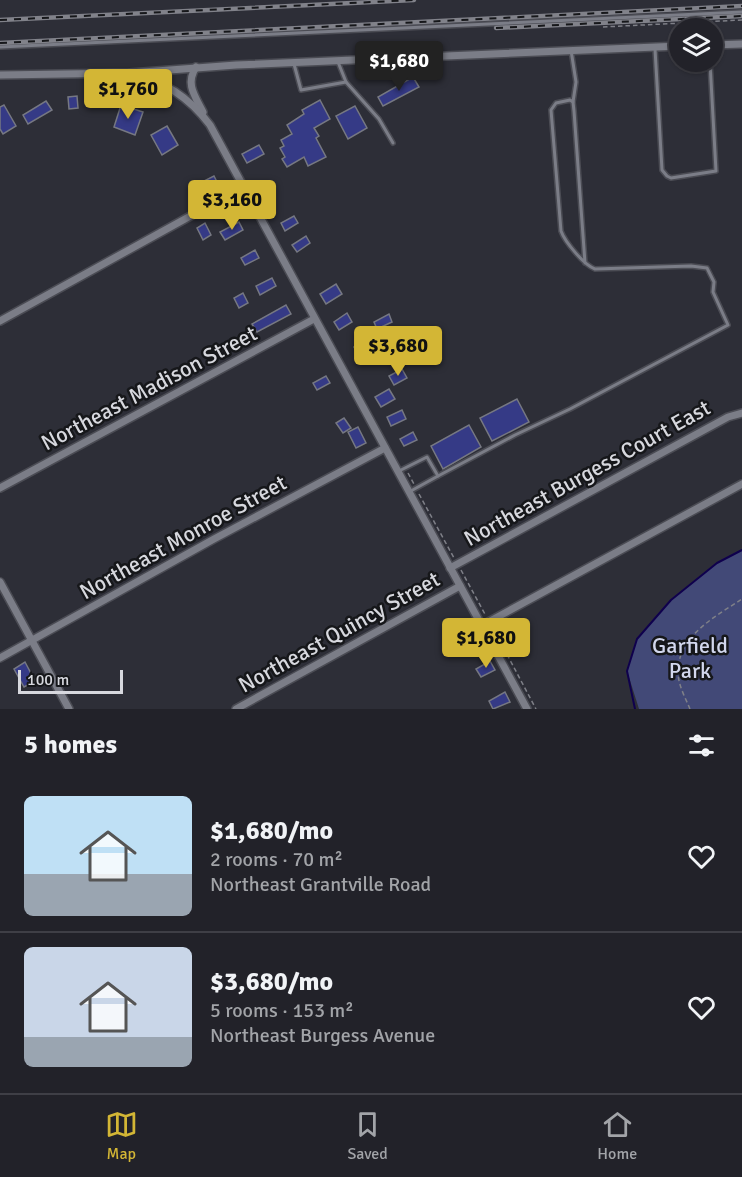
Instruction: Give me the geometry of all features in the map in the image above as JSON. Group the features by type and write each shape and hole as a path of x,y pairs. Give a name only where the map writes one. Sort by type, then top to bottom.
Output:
{"street":[{"path":"723,45 742,44"},
{"path":"0,75 130,73 294,62 669,46"},
{"path":"196,67 190,79 191,89 408,492 454,566 460,586 527,709"},
{"path":"130,73 150,77 176,91 195,106 210,125"},
{"path":"0,321 243,187"},
{"name":"Northeast Madison Street","path":"0,488 314,319"},
{"name":"Northeast Burgess Court East","path":"454,566 718,422 742,413"},
{"name":"Northeast Monroe Street","path":"0,658 385,448"},
{"path":"481,626 742,484"},
{"path":"0,582 69,709"},
{"name":"Northeast Quincy Street","path":"236,709 460,586"}],"lane":[{"path":"0,47 742,12"},
{"path":"655,47 662,170 671,178 716,171 711,72"},
{"path":"571,50 576,82 573,102 585,263"},
{"path":"338,61 345,81 379,119 393,143"},
{"path":"294,62 301,90 345,81"},
{"path":"408,492 515,435 570,410 728,325 713,292 714,282 707,268 691,266 595,269 585,263 563,236 551,110 556,104 570,100 573,102"},
{"path":"397,471 427,457 438,476"}],"path":[{"path":"603,27 742,20"},
{"path":"405,468 454,566 489,621 536,709"},
{"path":"690,709 679,681 678,670 682,650 689,640 713,618 742,599"}],"green space":[{"name":"Garfield Park","path":"742,550 742,709 639,709 627,671 637,639 671,600 717,563"}],"building":[{"path":"413,77 419,87 383,106 378,97"},
{"path":"77,96 78,108 69,109 68,97"},
{"path":"320,100 330,119 314,128 319,136 316,138 326,157 308,166 304,157 287,167 282,159 285,157 280,148 284,146 281,140 292,134 287,125 304,114 302,110"},
{"path":"46,101 52,110 28,124 23,115"},
{"path":"4,105 16,126 3,134 0,129 0,107"},
{"path":"121,105 143,112 135,135 114,127"},
{"path":"355,106 367,128 348,139 336,116"},
{"path":"167,126 178,145 162,155 151,135"},
{"path":"259,145 264,154 247,163 242,154"},
{"path":"214,176 218,184 203,193 198,184"},
{"path":"294,216 298,223 285,231 281,223"},
{"path":"239,222 243,230 225,240 220,232"},
{"path":"205,223 211,235 203,240 197,228"},
{"path":"306,236 310,243 297,252 292,245"},
{"path":"255,250 259,258 245,265 241,258"},
{"path":"272,278 276,286 260,295 256,286"},
{"path":"336,284 342,294 326,304 320,294"},
{"path":"243,293 248,303 239,308 234,298"},
{"path":"286,305 291,314 257,332 252,324"},
{"path":"347,313 352,322 339,330 334,322"},
{"path":"389,314 392,322 377,329 374,322"},
{"path":"365,341 372,353 361,360 354,347"},
{"path":"402,369 407,378 394,385 389,376"},
{"path":"326,376 330,383 317,390 313,383"},
{"path":"389,389 395,399 381,407 375,397"},
{"path":"517,399 529,422 492,441 480,418"},
{"path":"402,410 406,419 391,426 387,417"},
{"path":"344,418 351,428 343,433 336,423"},
{"path":"469,425 481,447 443,469 431,446"},
{"path":"358,427 366,443 356,448 348,432"},
{"path":"413,432 417,440 404,446 400,439"},
{"path":"490,661 495,670 481,677 476,669"},
{"path":"25,662 35,681 24,687 14,669"},
{"path":"505,692 510,702 493,709 489,701"}],"waterway":[{"path":"635,709 627,671 637,639 671,600 717,563 742,550"}],"railway":[{"path":"0,20 414,0"},
{"path":"0,43 742,6"},
{"path":"496,28 742,16"}]}
